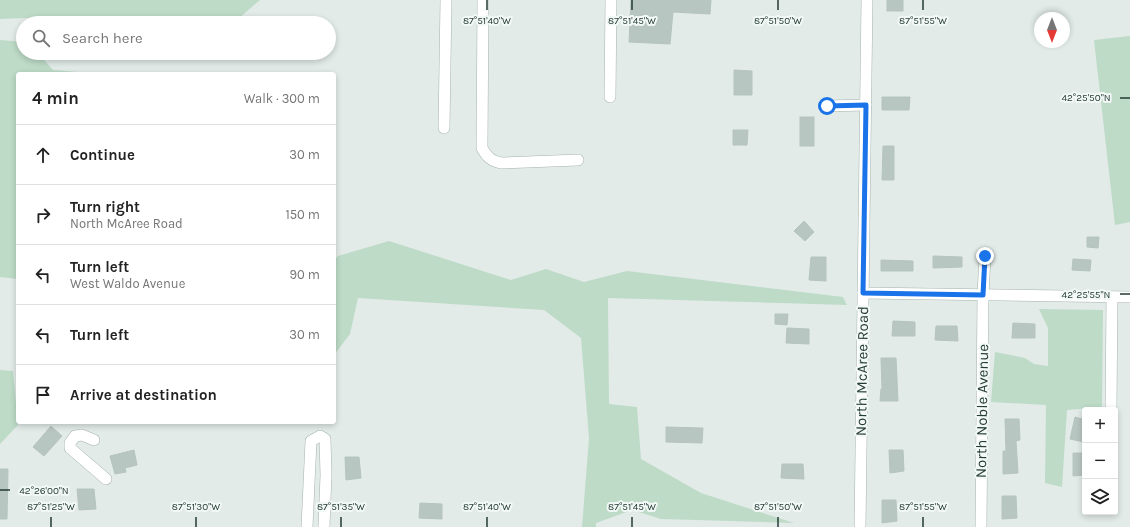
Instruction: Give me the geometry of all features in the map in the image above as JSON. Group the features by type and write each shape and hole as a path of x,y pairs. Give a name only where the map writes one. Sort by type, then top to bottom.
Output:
{"street":[{"path":"444,128 446,0"},
{"path":"483,0 482,148 486,155 492,161 501,163 578,160"},
{"path":"610,97 611,0"},
{"name":"North McAree Road","path":"860,527 867,0"},
{"path":"827,106 866,105"},
{"name":"North Noble Avenue","path":"981,527 983,295 985,256"},
{"path":"863,293 1130,297"},
{"path":"1110,407 1112,296"},
{"path":"94,440 82,435 75,436 70,442 70,448 106,479"},
{"path":"307,527 311,440 320,436 325,439 326,475 324,527"}],"green space":[{"path":"0,0 260,0 241,16 16,16 16,18 0,19"},
{"path":"1130,36 1130,222 1115,225 1094,40"},
{"path":"0,40 16,41 16,60 44,60 53,70 78,72 16,72 16,279 0,277"},
{"path":"389,241 511,280 546,269 584,282 627,271 843,297 847,305 608,298 609,404 637,407 641,459 701,493 794,523 661,519 632,510 596,523 596,527 582,527 589,438 581,338 544,310 358,298 350,334 336,352 336,258 338,256"},
{"path":"1039,309 1103,310 1102,407 1082,407 1082,409 1067,410 1062,487 1045,483 1046,405 991,402 995,352 1025,358 1034,364 1048,366 1048,328"},
{"path":"0,370 13,371 16,424 18,425 0,444"}],"building":[{"path":"631,0 711,0 710,14 673,12 670,44 629,42"},
{"path":"887,0 903,0 903,11 887,11"},
{"path":"734,70 752,71 752,95 734,95"},
{"path":"882,97 910,97 909,110 882,110"},
{"path":"800,117 814,117 814,146 800,146"},
{"path":"733,130 748,130 747,145 733,145"},
{"path":"883,146 894,146 894,180 882,180"},
{"path":"804,221 814,232 805,241 794,231"},
{"path":"1087,237 1099,237 1098,248 1087,247"},
{"path":"933,256 962,257 962,267 933,268"},
{"path":"811,257 826,257 826,281 809,280"},
{"path":"1073,259 1091,260 1090,271 1072,270"},
{"path":"881,260 913,261 913,271 881,271"},
{"path":"775,314 788,314 787,325 775,324"},
{"path":"893,321 915,322 915,336 892,336"},
{"path":"1013,323 1035,324 1035,338 1012,338"},
{"path":"936,326 957,326 958,341 935,340"},
{"path":"787,328 809,329 809,344 786,343"},
{"path":"881,358 896,358 898,401 880,401 882,389"},
{"path":"1075,417 1082,419 1082,442 1070,439"},
{"path":"1005,419 1019,419 1020,440 1016,441 1018,473 1003,474 1003,451 1006,451"},
{"path":"51,426 62,436 44,456 33,447"},
{"path":"666,427 703,428 702,443 666,442"},
{"path":"134,450 137,465 125,468 126,472 115,474 110,456"},
{"path":"889,450 903,450 904,471 890,473"},
{"path":"1073,453 1082,453 1082,475 1073,476"},
{"path":"345,457 359,457 361,478 346,480"},
{"path":"782,464 803,464 804,479 781,478"},
{"path":"0,469 8,469 7,519 0,519"},
{"path":"77,489 94,489 96,509 79,510"},
{"path":"1002,496 1016,496 1017,518 1002,519"},
{"path":"882,500 896,500 897,521 882,523"},
{"path":"420,503 442,504 442,519 419,518"}],"route":[{"path":"827,106 866,105 863,293 983,295 985,256"}]}
